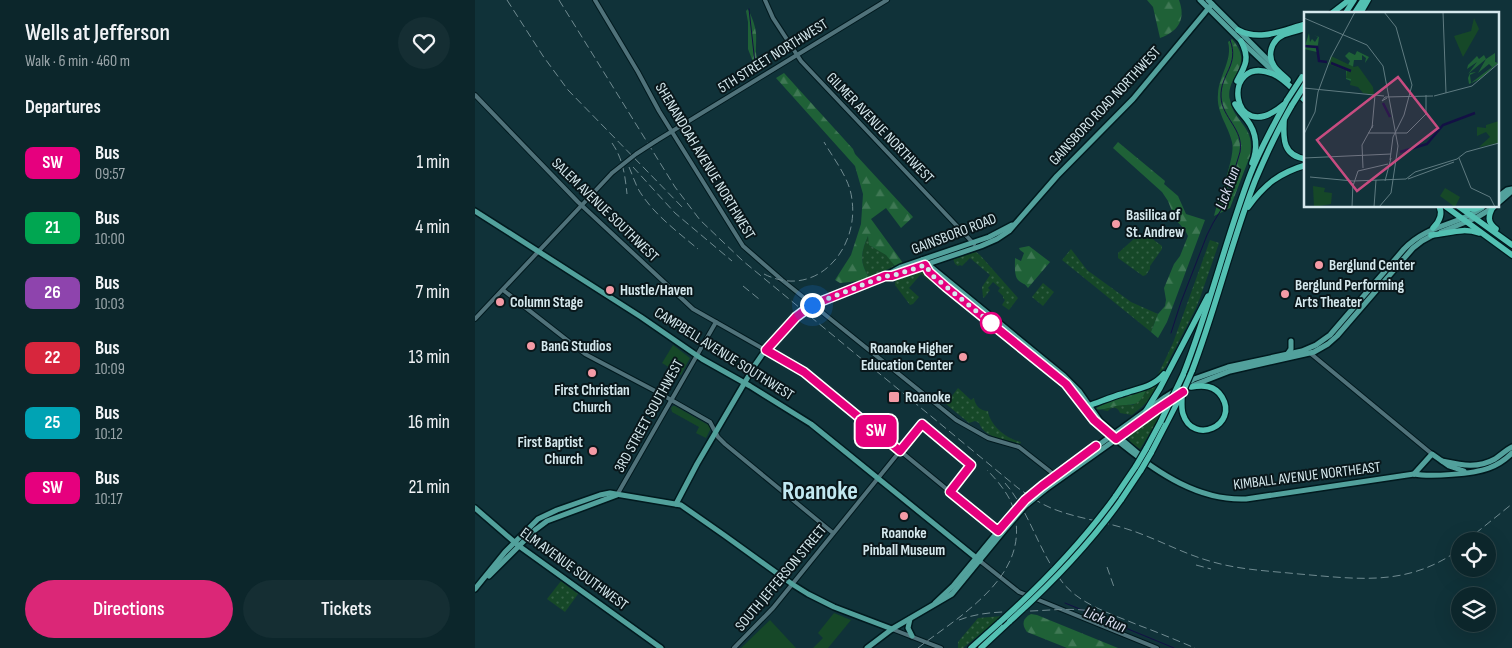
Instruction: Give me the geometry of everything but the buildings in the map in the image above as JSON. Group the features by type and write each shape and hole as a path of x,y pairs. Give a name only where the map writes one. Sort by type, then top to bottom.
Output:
{"highway":[{"path":"1334,12 1349,0"},
{"path":"1346,12 1354,0"},
{"path":"1355,12 1363,0"},
{"path":"1361,12 1368,0"},
{"path":"1238,30 1248,35 1257,36 1304,26"},
{"path":"1304,27 1285,34 1275,41 1271,52 1274,66 1304,94"},
{"path":"1138,468 1183,375 1236,227 1250,174 1256,145 1255,136 1236,106 1233,96 1235,86 1246,63 1245,51 1241,41"},
{"path":"1304,85 1289,102 1268,115 1257,116 1243,110 1237,99 1237,90 1243,78 1251,73 1268,72 1279,76 1304,99"},
{"path":"1250,174 1272,127 1289,102 1304,74"},
{"path":"1244,213 1263,163 1284,119 1289,102"},
{"path":"1284,119 1284,137 1287,148 1295,156 1304,158"},
{"path":"1236,227 1255,198 1268,184 1287,171 1304,166"},
{"path":"1433,228 1441,217 1440,208"},
{"path":"1449,208 1512,244"},
{"path":"1453,208 1469,219"},
{"path":"1461,208 1485,235 1512,255"},
{"path":"1494,208 1489,215 1490,224 1507,237 1512,244"},
{"path":"1431,235 1443,235 1463,230 1485,235"},
{"path":"981,648 1044,591 1099,530 1138,468 1151,453 1182,394 1207,332 1230,245"},
{"path":"1147,411 1214,285"},
{"path":"1086,406 1152,384 1162,376 1172,362"},
{"path":"1182,394 1182,407 1186,420 1191,426 1197,429 1211,429 1217,426 1223,419 1225,412 1225,404 1220,394 1209,386 1191,387"},
{"path":"971,648 1061,563 1118,498"}],"main road":[{"path":"1200,0 1211,3 1274,66"},
{"path":"1211,3 1241,41 1279,76"},
{"name":"GAINSBORO ROAD NORTHWEST","path":"1014,224 1057,176 1138,93 1211,3"},
{"path":"1499,196 1507,190 1512,190"},
{"path":"1499,202 1512,190"},
{"path":"1044,487 1172,392 1205,375 1228,367 1308,352 1330,335 1411,243 1433,228 1469,219 1482,208"},
{"path":"867,648 892,628 952,594 1005,526 1056,476 1191,387 1230,371 1323,348 1336,337 1413,248 1431,235 1491,208"},
{"name":"CAMPBELL AVENUE SOUTHWEST","path":"475,211 641,317 696,355 811,424 978,560"},
{"name":"GAINSBORO ROAD","path":"676,504 758,360 800,314 812,305 867,284 891,272 925,263 975,245 1014,224"},
{"name":"KIMBALL AVENUE NORTHEAST","path":"925,263 933,276 1065,376 1076,389 1086,406 1115,436 1170,479 1191,489 1222,498 1237,500 1414,474 1431,475 1466,472 1488,468 1499,463 1512,453"},
{"path":"1287,355 1291,349 1291,341"},
{"path":"1442,461 1466,466 1481,464 1512,447"},
{"path":"1414,474 1432,454 1449,466 1466,472"},
{"path":"475,589 488,578 538,519 553,511 610,493 676,504 690,511 792,584 826,603 892,628"},
{"name":"ELM AVENUE SOUTHWEST","path":"475,508 517,544 661,648"},
{"path":"910,618 907,628 912,636"}],"street":[{"name":"SHENANDOAH AVENUE NORTHWEST","path":"595,0 672,131 746,250 962,424 982,435 1019,447 1056,476"},
{"name":"GILMER AVENUE NORTHWEST","path":"765,0 773,18 797,56 975,245"},
{"name":"5TH STREET NORTHWEST","path":"475,320 612,172 630,158 887,0"},
{"name":"SALEM AVENUE SOUTHWEST","path":"475,95 581,205 693,309 804,372 999,533"},
{"path":"503,290 585,354 710,422 718,437 725,444 833,533"},
{"name":"3RD STREET SOUTHWEST","path":"617,495 715,322"},
{"path":"1308,352 1432,454"},
{"name":"SOUTH JEFFERSON STREET","path":"735,648 773,608 900,451"},
{"path":"978,560 1019,592 1157,648"},
{"path":"892,628 941,648"}],"green space":[{"path":"1147,0 1179,0 1182,13 1181,19 1172,32 1160,38 1153,7"},
{"path":"748,9 755,27 756,55 762,69 757,72 748,49 746,11"},
{"path":"1232,39 1239,49 1241,64 1232,84 1230,100 1232,108 1250,138 1250,156 1230,208 1214,216 1233,149 1230,136 1220,113 1218,101 1219,87 1229,55 1228,42"},
{"path":"784,73 913,217 901,228 886,208 871,219 903,263 895,266 886,255 869,245 868,236 862,262 869,277 859,281 840,283 835,280 851,255 861,224 863,194 855,166 776,78"},
{"path":"1118,142 1165,181 1164,184 1178,196 1186,214 1205,220 1167,322 1158,338 1151,332 1158,314 1165,306 1164,288 1188,236 1175,219 1168,201 1162,192 1113,148"},
{"path":"868,236 872,247 886,254 895,266 869,277 862,262"},
{"path":"1145,236 1162,246 1162,249 1146,275 1143,276 1118,258 1118,253 1135,238"},
{"path":"1210,240 1219,243 1200,298 1166,366 1156,379 1173,343"},
{"path":"1029,246 1050,262 1028,288 1017,278 1015,258 1021,261 1024,253 1019,248"},
{"path":"1071,249 1087,270 1131,302 1158,314 1151,332 1062,260"},
{"path":"976,252 1018,298 1009,310 1002,305 1005,300 998,291 1000,288 993,282 988,288 990,290 983,297 982,287 990,275 970,258 962,266 955,264 953,259"},
{"path":"922,272 926,273 931,282 921,274 909,288 919,297 910,305 895,285 895,282"},
{"path":"1043,283 1054,292 1043,306 1032,297"},
{"path":"673,345 690,358 681,375 662,363"},
{"path":"1162,381 1149,400 1132,415 1120,413 1115,408 1111,408 1108,411 1102,410 1117,405 1133,405 1146,390"},
{"path":"958,388 971,400 974,398 975,403 980,409 988,411 992,422 1000,431 1010,438 1021,442 1020,444 991,435 979,423 975,421 969,423 946,404"},
{"path":"1146,390 1137,403 1096,409 1112,400"},
{"path":"673,406 710,426 706,438 696,433 699,427 672,412 671,408"},
{"path":"1161,413 1140,449 1131,443 1130,435"},
{"path":"561,581 578,594 565,612 547,599"},
{"path":"834,613 851,620 828,648 813,648 823,638 818,633"},
{"path":"1031,614 1118,648 1067,648 1027,632 1024,621"},
{"path":"1003,616 963,648 958,648 958,642 978,618"},
{"path":"770,620 796,648 741,648"}],"waterway":[{"path":"749,9 755,63 758,71"},
{"name":"Lick Run","path":"1171,333 1207,235 1224,205 1240,152 1239,137 1225,111 1221,97 1223,82 1233,56 1230,40"},
{"name":"Lick Run","path":"1065,603 1174,648"}],"railway":[{"path":"507,0 543,56 568,90 684,209"},
{"path":"559,0 675,187 700,220 743,261 1018,488 1038,501 1060,511 1138,533 1202,559 1256,570 1342,578 1383,578 1421,570 1451,555"},
{"path":"764,274 783,280 800,280 816,275 830,266 841,252 848,236 852,219 851,192 841,170 824,142"},
{"path":"612,143 621,161 627,194"},
{"path":"629,167 638,189 648,203 668,224 698,249"},
{"path":"633,167 675,213 732,261"},
{"path":"743,286 759,299"},
{"path":"918,648 961,616 993,587 1002,575 1014,551 1016,522 1013,507 1004,490 987,470"},
{"path":"1005,483 1021,506 1052,567 1067,588 1085,602 1106,612 1195,648"},
{"path":"1477,532 1512,504"},
{"path":"1196,565 1211,569"},
{"path":"1107,567 1114,587"},
{"path":"959,620 986,613 1004,612 1075,609 1100,613"}],"bus line":[{"name":"SW","path":"1096,446 1025,500 998,531 950,492 971,465 922,424 900,451 799,368 766,350 796,317 819,301 885,276 892,276 925,265 929,272 946,287 1066,384 1094,420 1116,439 1183,392"}],"place":[{"name":"Basilica of St. Andrew","path":"1116,224"},
{"name":"Berglund Center","path":"1319,265"},
{"name":"Hustle/Haven","path":"610,290"},
{"name":"Berglund Performing Arts Theater","path":"1285,294"},
{"name":"Column Stage","path":"500,302"},
{"name":"BanG Studios","path":"531,346"},
{"name":"Roanoke Higher Education Center","path":"963,357"},
{"name":"First Christian Church","path":"592,373"},
{"name":"Roanoke","path":"894,397"},
{"name":"First Baptist Church","path":"593,451"},
{"name":"Roanoke Pinball Museum","path":"904,516"}],"district":[{"name":"Roanoke","path":"820,491"}],"route":[{"path":"812,305 885,276 892,276 925,265 933,276 996,327 991,323"}]}
